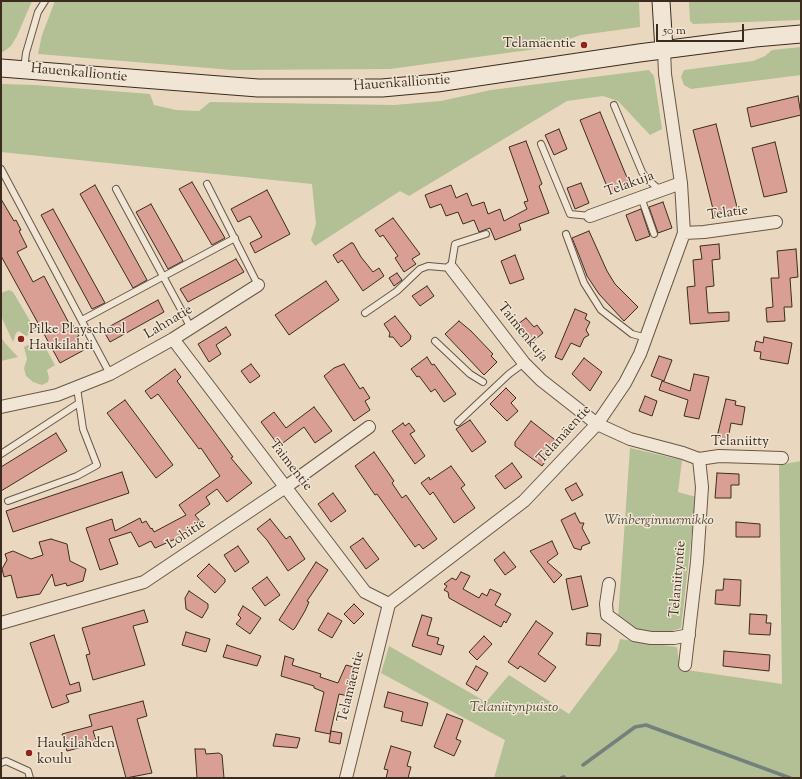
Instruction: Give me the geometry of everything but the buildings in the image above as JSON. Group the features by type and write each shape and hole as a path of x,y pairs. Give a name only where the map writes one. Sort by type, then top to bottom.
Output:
{"main road":[{"path":"661,1 664,50"},
{"name":"Hauenkalliontie","path":"1,68 258,88 382,88 437,83 664,50 755,38 801,34"}],"street":[{"name":"Telamäentie","path":"346,778 389,604 524,501 597,424 625,383 647,338 684,234 681,183 665,70 664,50"},
{"name":"Telakuja","path":"590,216 681,183"},
{"name":"Telatie","path":"684,234 776,222"},
{"name":"Taimenkuja","path":"451,268 524,363 541,380 597,424"},
{"name":"Lahnatie","path":"1,407 77,388 110,374 173,339 258,285"},
{"name":"Taimentie","path":"173,339 272,469 287,486 365,592 389,604"},
{"path":"597,424 630,439 683,453 699,459"},
{"name":"Lohitie","path":"1,623 144,582 287,486 369,427"},
{"name":"Telaniitty","path":"699,459 719,456 782,458"},
{"name":"Telaniityntie","path":"685,665 697,562 702,487 699,459"},
{"path":"609,584 606,604 607,615 634,635 650,638 674,638 689,636"}],"lane":[{"path":"24,69 26,53 36,19 45,1"},
{"path":"614,105 642,172 647,179 660,190"},
{"path":"541,144 570,214 590,216"},
{"path":"1,169 110,374"},
{"path":"207,184 258,285"},
{"path":"116,189 191,328"},
{"path":"641,197 654,234"},
{"path":"365,313 397,291 420,269 428,266 451,268 455,244 486,234"},
{"path":"566,234 584,283 601,310 632,334 647,338"},
{"path":"82,320 235,238"},
{"path":"435,341 470,374 483,382"},
{"path":"458,422 509,374 524,363"},
{"path":"8,501 77,476 96,465 83,430 77,388"},
{"path":"1,454 79,403"},
{"path":"1,763 6,761 28,771 30,778"}],"green space":[{"path":"1,1 32,1 17,36 11,46 3,52 1,52"},
{"path":"55,1 639,1 640,27 581,35 543,48 390,69 232,70 38,54 42,35"},
{"path":"689,1 801,1 801,20 693,24 690,21"},
{"path":"801,47 801,75 691,89 684,85 681,77 684,70 753,61 765,56 772,50"},
{"path":"649,70 654,76 662,129 650,135 618,101 603,96 567,101 409,196 400,191 315,246 311,240 316,224 312,184 1,152 1,84 35,85 150,94 154,105 176,110 199,111 210,102 394,105 441,101 491,90"},
{"path":"9,290 13,292 36,331 26,336 19,331 16,333 13,342 1,316 1,293"},
{"path":"1,336 4,342 18,357 1,361"},
{"path":"28,345 35,351 45,347 55,365 47,370 49,378 48,382 42,385 33,382 26,376 24,368 27,359 24,347"},
{"name":"Winberginnurmikko","path":"630,448 682,460 678,492 696,497 681,628 672,631 653,634 635,630 618,619"},
{"name":"Telaniitynpuisto","path":"801,461 801,778 494,778 505,740 381,673 389,646 486,702 509,675 569,714 617,650 620,639 677,647 680,669 782,684 779,465"}],"waterway":[{"path":"583,765 635,727 646,725 790,778"}],"place":[{"name":"Telamäentie","path":"584,45"},
{"name":"Pilke Playschool Haukilahti","path":"21,339"},
{"name":"Haukilahden koulu","path":"29,753"}]}
